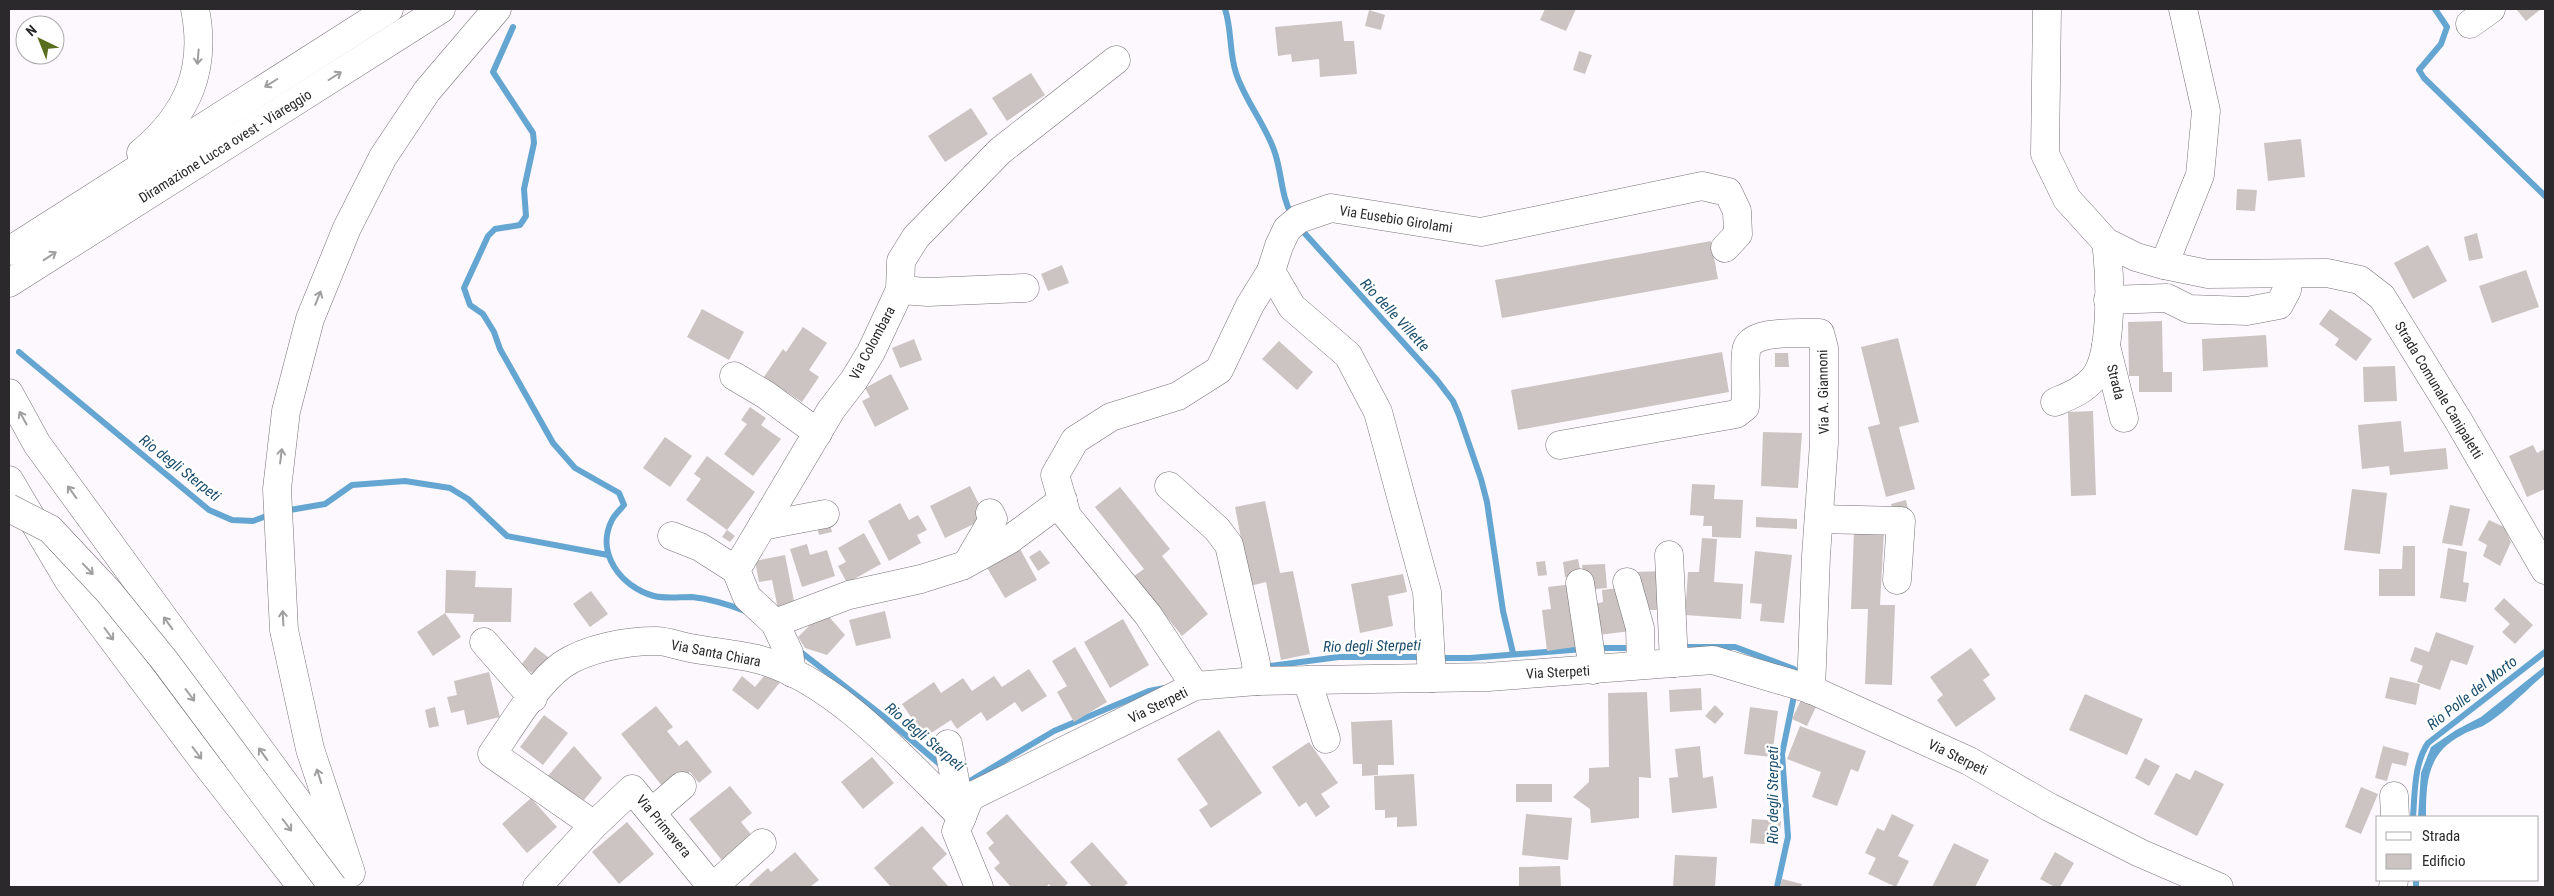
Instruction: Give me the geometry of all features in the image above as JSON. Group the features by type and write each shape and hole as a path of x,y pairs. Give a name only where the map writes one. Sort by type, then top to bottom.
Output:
{"main road":[{"path":"35,234 89,190 142,152 172,122 192,88 198,64 200,41 195,9"},
{"name":"Diramazione Lucca ovest - Viareggio","path":"9,283 441,9"},
{"path":"348,883 334,822 310,749 284,630 277,489 286,411 310,319 347,228 384,157 427,91 496,9"},
{"name":"Strada Comunale Canipaletti","path":"2047,9 2044,154 2067,199 2106,242 2136,257 2208,274 2327,273 2360,280 2382,297 2458,420 2545,570"},
{"path":"2164,265 2200,175 2206,111 2183,9"},
{"name":"Diramazione Lucca ovest - Viareggio","path":"9,251 388,10"},
{"name":"Via Colombara","path":"736,570 818,433 871,352 900,290 901,261 916,237 1000,151 1116,60"},
{"name":"Via Eusebio Girolami","path":"1192,681 1148,615 1068,516 1055,475 1075,440 1111,417 1178,396 1219,370 1250,305 1272,271 1279,246 1293,224 1332,208 1481,232 1702,186 1728,192 1737,212 1738,234 1725,248"},
{"path":"2055,402 2076,394 2095,377 2106,346 2110,269 2106,242"},
{"path":"1272,271 1292,307 1348,355 1378,412 1426,592 1431,664"},
{"path":"2108,300 2168,298 2189,309 2247,312 2279,305 2286,290 2289,274"},
{"path":"900,290 928,292 1025,288"},
{"name":"Via A. Giannoni","path":"1560,445 1736,414 1745,407 1747,382 1746,350 1752,339 1764,335 1820,333 1824,348 1824,443 1819,519 1803,687"},
{"name":"Strada","path":"2106,346 2124,418"},
{"path":"734,376 766,395 818,433"},
{"path":"9,393 37,444 303,808 348,883"},
{"path":"9,480 69,581 168,714 302,887"},
{"path":"1168,486 1216,528 1229,545 1257,674"},
{"path":"777,628 849,596 921,579 968,562 1009,540 1063,500"},
{"path":"9,508 50,529 110,592 348,883"},
{"path":"968,562 993,519 990,512"},
{"path":"762,526 825,514"},
{"path":"1819,519 1901,521 1898,580"},
{"path":"672,536 700,546 736,570 747,597 777,628 789,652 792,673"},
{"path":"1669,555 1674,653"},
{"path":"1627,582 1640,628 1641,654"},
{"path":"1580,583 1591,656"},
{"name":"Via Santa Chiara","path":"594,825 492,754 544,682 563,665 585,654 623,644 658,641 758,659 792,673 832,696 878,733 955,779"},
{"path":"484,642 533,698"},
{"name":"Via Sterpeti","path":"955,779 970,797 1192,681 1257,674 1307,680 1431,664 1674,653 1713,660 1803,687 1970,761 2050,807 2132,849 2219,887"},
{"path":"1307,680 1326,740"},
{"name":"Via Sterpeti","path":"955,779 956,832 979,887"},
{"path":"652,812 682,786"},
{"name":"Via Primavera","path":"543,880 594,825 632,788 713,887"},
{"path":"713,887 762,843"}],"water":[{"path":"2545,666 2545,674 2515,702 2491,721 2450,742 2442,750 2435,760 2428,780 2426,816 2418,816 2421,773 2431,747 2456,730 2481,717"}],"building":[{"path":"1545,9 1576,9 1566,31 1540,20"},
{"path":"2516,9 2541,9 2526,21"},
{"path":"1369,10 1385,15 1381,30 1365,26"},
{"path":"1342,21 1344,41 1354,41 1357,74 1320,77 1319,59 1292,62 1291,54 1278,56 1275,27"},
{"path":"1579,51 1592,55 1585,74 1573,70"},
{"path":"1031,73 1045,95 1007,121 992,98"},
{"path":"971,108 988,134 945,162 928,136"},
{"path":"2301,139 2305,177 2268,181 2264,143"},
{"path":"2237,189 2257,190 2255,211 2236,210"},
{"path":"2477,233 2483,258 2469,261 2464,237"},
{"path":"1711,241 1718,279 1502,318 1495,280"},
{"path":"2428,245 2447,281 2413,299 2394,263"},
{"path":"1062,265 1069,283 1048,291 1041,274"},
{"path":"2526,270 2539,307 2492,323 2479,286"},
{"path":"702,309 744,332 729,360 687,337"},
{"path":"2330,309 2372,339 2356,361 2335,345 2339,339 2319,324"},
{"path":"2162,321 2163,372 2172,372 2172,392 2139,392 2139,376 2129,376 2128,322"},
{"path":"803,327 827,343 809,370 819,377 802,402 764,377 783,349 786,352"},
{"path":"2266,335 2268,367 2203,371 2202,339"},
{"path":"1898,338 1919,422 1899,427 1915,489 1886,497 1868,427 1880,424 1861,347"},
{"path":"914,339 922,360 900,368 892,348"},
{"path":"1279,341 1313,372 1297,390 1262,359"},
{"path":"1722,352 1729,392 1518,430 1511,390"},
{"path":"1775,353 1788,353 1789,367 1775,367"},
{"path":"2395,366 2397,401 2364,402 2363,367"},
{"path":"891,374 909,409 875,427 862,401 870,397 865,388"},
{"path":"750,407 766,418 761,425 781,439 753,476 724,454 747,424 741,420"},
{"path":"2093,411 2096,495 2071,496 2068,412"},
{"path":"2401,421 2404,452 2446,448 2448,469 2390,475 2389,466 2362,469 2358,425"},
{"path":"1763,432 1802,433 1798,488 1761,486"},
{"path":"665,437 692,456 670,487 643,468"},
{"path":"2533,445 2537,453 2545,449 2545,489 2527,497 2509,456"},
{"path":"707,456 755,492 727,530 686,500 701,479 694,474"},
{"path":"1692,484 1715,485 1714,499 1743,500 1741,538 1712,537 1712,526 1703,526 1704,516 1690,515"},
{"path":"970,486 986,518 945,538 930,506"},
{"path":"1120,487 1170,549 1162,556 1208,614 1182,636 1134,576 1144,569 1095,507"},
{"path":"2352,489 2387,493 2380,554 2344,550"},
{"path":"1906,500 1909,514 1895,518 1891,504"},
{"path":"1265,501 1280,573 1293,571 1310,654 1281,660 1266,582 1250,586 1235,507"},
{"path":"900,503 909,520 918,515 927,530 917,535 921,543 889,561 868,521"},
{"path":"2450,505 2470,509 2462,546 2442,543"},
{"path":"828,517 832,532 819,535 815,521"},
{"path":"1756,517 1797,519 1797,529 1756,527"},
{"path":"2489,520 2504,527 2511,542 2500,566 2483,556 2487,545 2478,540"},
{"path":"727,530 735,536 730,542 722,537"},
{"path":"1854,530 1884,531 1880,605 1895,605 1892,685 1865,684 1868,609 1851,609"},
{"path":"864,533 881,564 847,583 838,566 846,562 838,548"},
{"path":"1702,538 1717,539 1714,582 1743,584 1741,619 1685,615 1688,572 1699,572"},
{"path":"807,544 810,555 827,550 835,576 802,587 790,549"},
{"path":"2403,546 2415,546 2415,596 2379,596 2379,569 2402,569"},
{"path":"1019,547 1037,580 1005,598 986,566"},
{"path":"2448,548 2467,552 2463,582 2469,583 2466,602 2440,598"},
{"path":"1040,550 1050,563 1038,571 1029,557"},
{"path":"1755,551 1792,555 1784,623 1760,621 1762,604 1750,603"},
{"path":"785,555 795,606 778,609 772,580 759,582 755,561"},
{"path":"1578,559 1581,574 1565,577 1563,562"},
{"path":"1545,561 1547,575 1538,576 1536,562"},
{"path":"1605,564 1607,588 1584,590 1582,565"},
{"path":"446,570 476,571 475,587 512,588 511,622 473,622 474,614 445,613"},
{"path":"1667,571 1667,610 1642,610 1632,572"},
{"path":"1403,574 1407,592 1388,596 1393,626 1360,633 1351,584"},
{"path":"1573,584 1581,646 1547,651 1542,610 1551,609 1548,587"},
{"path":"1626,587 1631,631 1598,635 1595,604 1603,602 1602,590"},
{"path":"591,591 608,614 590,627 573,604"},
{"path":"2504,598 2533,625 2515,644 2502,632 2510,624 2494,609"},
{"path":"824,611 845,635 827,655 805,648 798,637"},
{"path":"885,611 891,638 856,646 849,620"},
{"path":"445,613 461,637 433,656 417,632"},
{"path":"1123,619 1149,665 1110,688 1084,642"},
{"path":"2436,632 2474,646 2467,665 2451,660 2440,690 2417,682 2423,666 2410,661 2415,647 2429,652"},
{"path":"535,647 552,660 539,678 521,665"},
{"path":"1075,647 1107,702 1074,722 1057,692 1067,686 1052,661"},
{"path":"1971,648 1990,675 1983,680 1996,699 1956,727 1937,700 1943,695 1930,677"},
{"path":"1029,669 1047,696 1022,712 1015,702 987,721 981,712 957,729 951,720 925,737 902,704 934,682 941,693 963,678 972,691 994,676 1002,687"},
{"path":"768,671 781,681 758,710 732,690 742,676 755,687"},
{"path":"489,672 500,717 467,725 464,710 451,713 447,697 457,695 454,681"},
{"path":"2390,677 2420,684 2416,705 2385,698"},
{"path":"1701,688 1702,710 1670,712 1669,690"},
{"path":"1647,692 1651,778 1639,777 1639,818 1591,823 1590,809 1573,797 1589,782 1589,768 1609,767 1608,693"},
{"path":"2085,694 2143,719 2127,755 2069,730"},
{"path":"1801,700 1816,707 1807,726 1792,719"},
{"path":"1715,705 1724,714 1715,724 1705,716"},
{"path":"656,706 673,727 667,731 679,746 687,740 712,772 699,783 690,772 666,791 621,734"},
{"path":"435,707 439,726 429,728 425,710"},
{"path":"1750,707 1778,711 1772,757 1744,754"},
{"path":"544,715 568,733 543,765 520,747"},
{"path":"1392,720 1394,765 1378,765 1378,775 1362,776 1362,764 1353,764 1351,722"},
{"path":"1800,726 1866,751 1858,772 1851,769 1837,806 1812,797 1821,772 1787,759"},
{"path":"1219,730 1262,793 1211,828 1199,810 1208,804 1177,759"},
{"path":"1309,742 1338,783 1321,794 1330,807 1316,817 1306,802 1299,807 1272,767"},
{"path":"574,746 602,778 584,800 547,777"},
{"path":"1700,746 1703,778 1713,776 1717,808 1672,813 1669,778 1678,777 1675,749"},
{"path":"2383,746 2409,753 2406,766 2392,763 2387,781 2375,778"},
{"path":"872,757 894,783 863,809 841,782"},
{"path":"2145,758 2160,766 2149,786 2135,778"},
{"path":"2195,770 2224,784 2197,836 2154,814 2176,773 2190,780"},
{"path":"1414,774 1417,826 1397,827 1397,817 1385,818 1385,810 1375,810 1374,776"},
{"path":"1516,784 1552,784 1552,802 1516,802"},
{"path":"730,786 752,813 741,822 754,838 724,863 689,819"},
{"path":"2361,787 2378,794 2361,834 2345,827"},
{"path":"531,798 557,827 527,853 502,824"},
{"path":"1007,814 1068,883 1064,887 1051,887 1049,884 1046,887 1011,887 994,868 1000,863 988,848 994,843 986,833"},
{"path":"1526,814 1572,818 1568,860 1522,855"},
{"path":"1892,814 1914,825 1898,856 1909,861 1896,887 1868,874 1876,858 1865,853 1877,828 1884,831"},
{"path":"1752,819 1781,821 1779,845 1750,843"},
{"path":"627,822 654,854 619,884 592,852"},
{"path":"922,826 947,854 932,868 949,887 891,887 874,868"},
{"path":"1092,842 1128,883 1123,887 1092,887 1070,862"},
{"path":"1954,843 1989,860 1975,887 1932,887"},
{"path":"795,852 819,880 810,887 751,887 749,885 768,868 771,872"},
{"path":"2055,852 2074,863 2060,887 2055,887 2040,879"},
{"path":"1675,855 1717,857 1715,887 1673,887"},
{"path":"1560,866 1561,887 1519,887 1519,867"},
{"path":"1782,879 1802,884 1801,887 1780,887"}],"waterway":[{"name":"Rio delle Villette","path":"1225,9 1236,73 1271,143 1288,208 1292,216"},
{"path":"2435,9 2447,27 2441,44 2419,70 2424,78 2545,196"},
{"path":"513,27 493,72 533,133 534,143 524,189 526,216 520,225 495,229 488,236 464,288 470,305 483,314 494,332 500,349 553,443 575,468 619,493 624,505 612,520 608,532 607,545 614,567 622,577 642,592 654,596 699,598 748,612"},
{"name":"Rio delle Villette","path":"1299,227 1437,380 1453,401 1481,479 1487,502 1503,611 1513,653"},
{"name":"Rio degli Sterpeti","path":"19,352 209,510 232,520 253,521 272,514"},
{"name":"Rio degli Sterpeti","path":"284,511 325,504 352,485 405,481 450,488 468,499 507,536 608,555"},
{"name":"Rio degli Sterpeti","path":"1679,647 1735,647 1794,669 1798,673 1797,676"},
{"name":"Rio degli Sterpeti","path":"1597,648 1634,648"},
{"name":"Rio degli Sterpeti","path":"797,649 883,716 943,767"},
{"name":"Rio degli Sterpeti","path":"1437,658 1470,658 1584,649"},
{"name":"Rio Polle del Morto","path":"2413,816 2418,769 2423,751 2428,743 2545,652"},
{"name":"Rio degli Sterpeti","path":"1263,667 1339,657 1425,657"},
{"name":"Rio degli Sterpeti","path":"963,785 1054,731 1149,691 1165,688"},
{"name":"Rio degli Sterpeti","path":"1777,887 1788,837 1782,754 1795,691"},
{"name":"Rio Polle del Morto","path":"2416,881 2416,887"}]}
